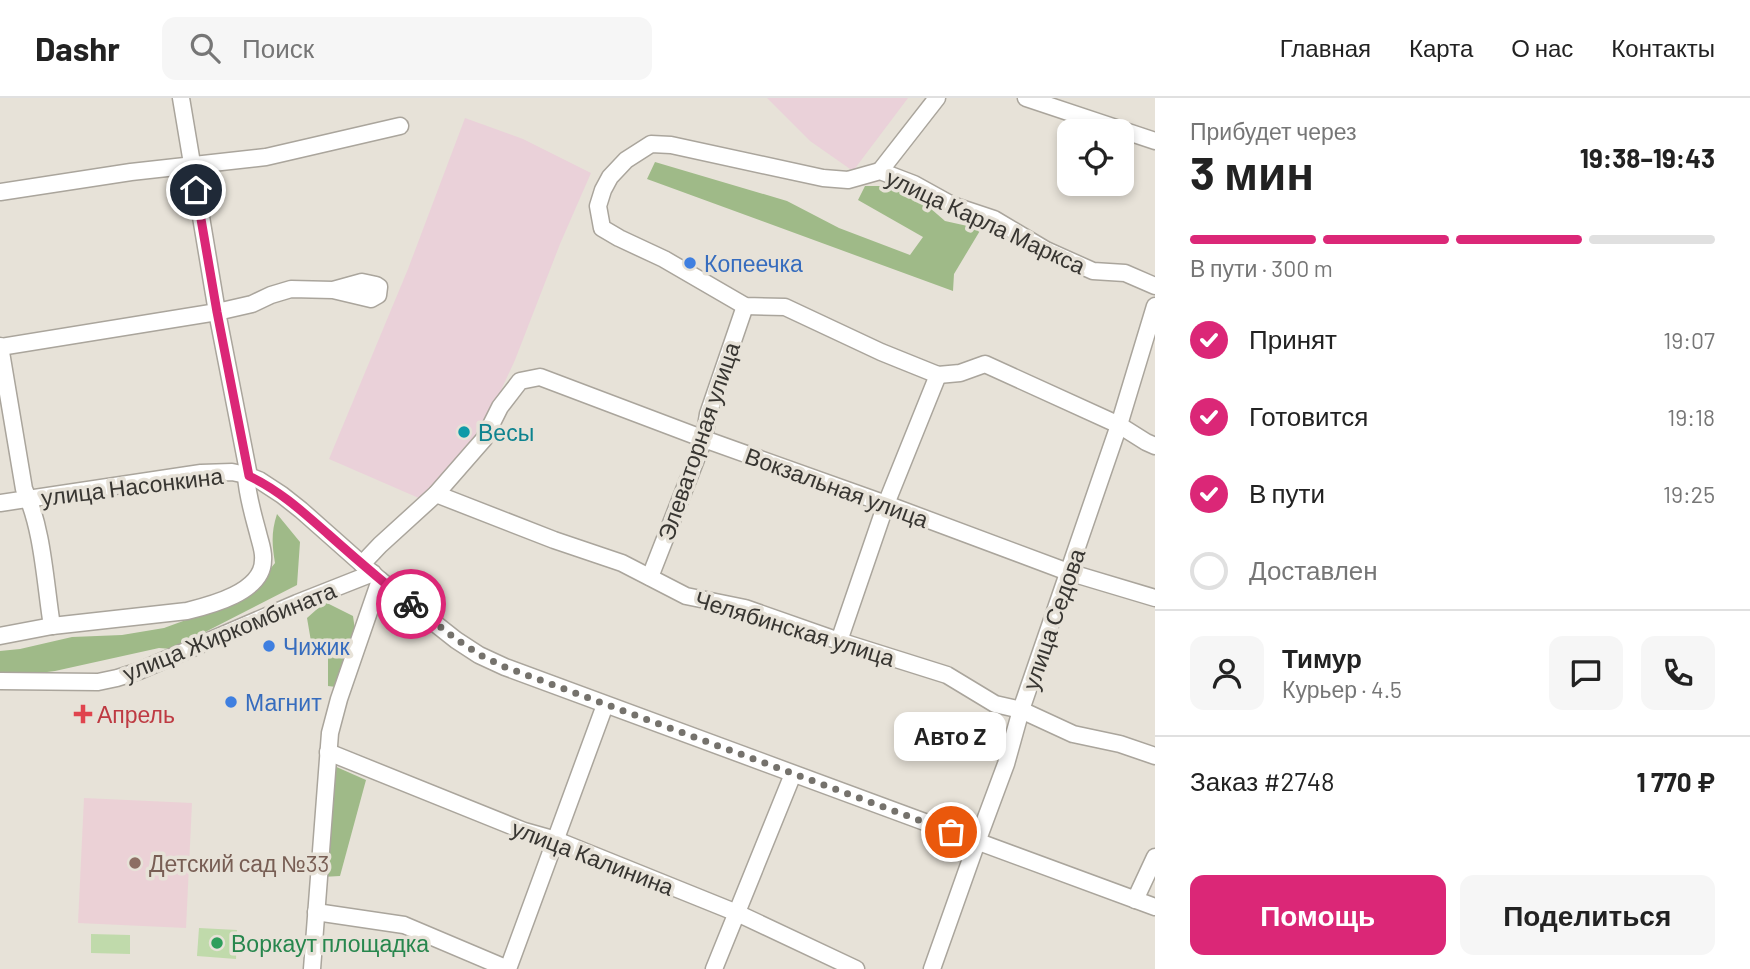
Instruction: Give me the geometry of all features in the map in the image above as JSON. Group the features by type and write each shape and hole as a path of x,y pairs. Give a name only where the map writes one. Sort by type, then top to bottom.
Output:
{"street":[{"path":"0,636 52,626 187,611 223,600 248,586 258,575 263,562 247,493 247,476 181,98"},
{"path":"880,171 937,98"},
{"path":"1026,98 1155,141"},
{"path":"0,192 131,172 266,157 400,126"},
{"name":"улица Карла Маркса","path":"745,306 664,259 602,228 598,206 603,190 610,177 626,160 651,144 671,145 823,178 848,180 880,171 914,184 952,205 993,219 1046,250 1094,271 1125,273 1155,286"},
{"path":"52,626 38,531 24,489 0,347 217,312 252,304 290,289 333,290"},
{"path":"745,306 785,307 938,375 960,373 985,364 1119,425 1155,446"},
{"name":"Элеваторная улица","path":"650,577 704,439 708,414 745,306"},
{"name":"улица Седова","path":"932,969 1006,764 1021,710 1119,425 1155,306"},
{"path":"839,641 886,504 938,375"},
{"name":"Вокзальная улица","path":"436,494 487,435 500,407 520,381 540,377 1068,572 1155,598"},
{"name":"улица Насонкина","path":"0,503 201,473 232,472 247,476 282,495 456,639 505,667 1155,908"},
{"path":"312,969 330,733 372,572 380,545 436,494"},
{"name":"Челябинская улица","path":"436,494 622,563 686,596 745,608 947,675 995,704 1021,710 1073,734 1120,744 1155,756"},
{"name":"улица Жиркомбината","path":"0,681 97,682 117,678 372,572"},
{"path":"316,912 404,925 508,969 605,705"},
{"name":"улица Калинина","path":"328,752 737,913 856,969"},
{"path":"714,969 793,774"},
{"path":"1135,900 1155,857"}],"shaded area":[{"path":"767,98 908,98 853,171 810,141"},
{"path":"465,118 523,139 591,173 515,360 484,427 421,499 329,459 408,269"},
{"name":"Детский сад №33","path":"84,798 192,803 186,928 78,923"}],"green space":[{"path":"655,162 787,201 839,228 910,255 923,237 858,200 865,186 889,186 922,201 945,221 981,229 954,274 953,291 647,179"},
{"path":"277,514 300,542 297,585 172,649 159,648 55,671 0,678 0,651 72,637 122,635 164,628 216,609 258,584 275,563 273,538"},
{"path":"325,602 353,616 355,630 336,687 328,686 328,657 313,653 307,618"},
{"path":"332,765 366,780 340,876 322,877"},
{"name":"Воркаут площадка","path":"199,928 237,930 236,959 197,956"},
{"path":"91,934 130,935 130,954 91,953"}],"way so far":[{"path":"411,604 456,639 505,667 951,832"}],"place":[{"name":"Копеечка","path":"690,263"},
{"name":"Весы","path":"464,432"},
{"name":"Чижик","path":"269,646"},
{"name":"Магнит","path":"231,702"},
{"name":"Апрель","path":"83,714"},
{"name":"Авто Z","path":"951,832"},
{"name":"Детский сад №33","path":"135,863"},
{"name":"Воркаут площадка","path":"217,943"}],"route":[{"path":"196,190 249,476 282,495 301,510 411,604"}]}
